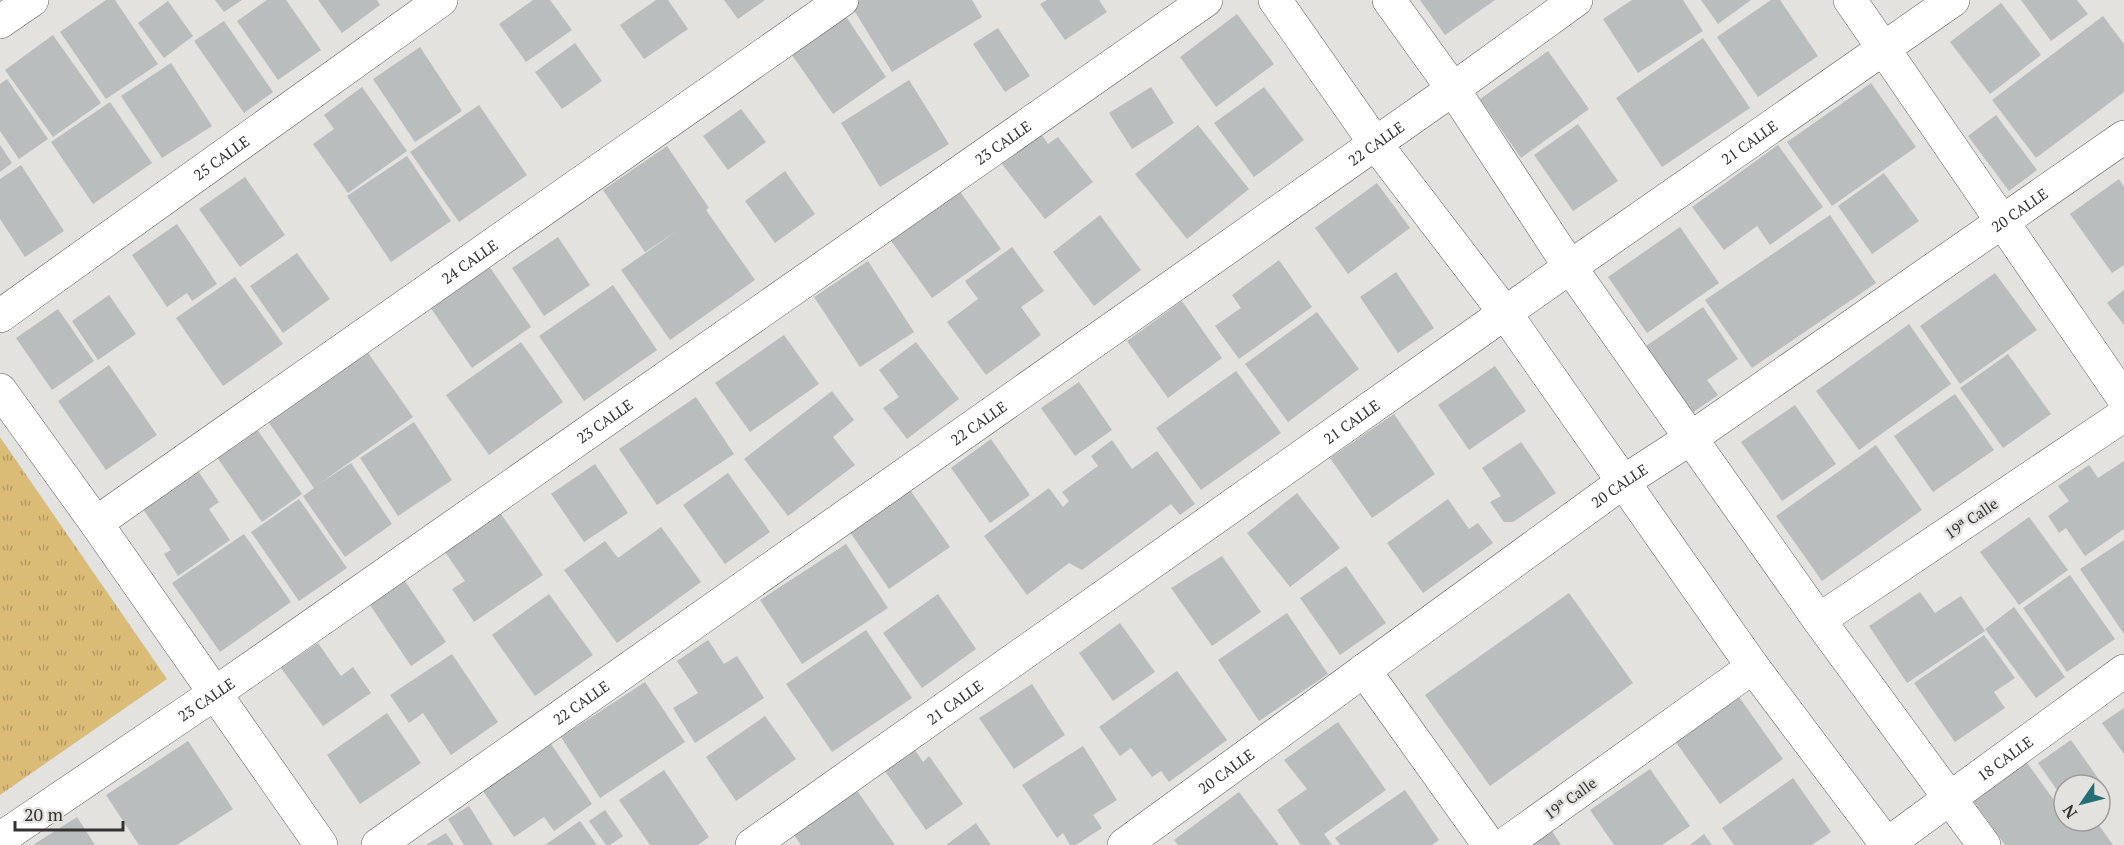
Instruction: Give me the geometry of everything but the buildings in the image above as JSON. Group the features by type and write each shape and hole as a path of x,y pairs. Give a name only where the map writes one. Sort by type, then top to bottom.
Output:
{"street":[{"path":"0,22 32,0"},
{"name":"25 CALLE","path":"0,316 441,0"},
{"name":"24 CALLE","path":"96,523 842,0"},
{"name":"23 CALLE","path":"0,839 214,694 1206,0"},
{"path":"1275,0 1375,143 1505,313 1753,667 1887,845"},
{"path":"1389,0 1453,89 1570,267 1819,620 1984,845"},
{"name":"22 CALLE","path":"378,845 1453,89 1576,0"},
{"path":"1850,0 2124,399"},
{"name":"21 CALLE","path":"752,845 1570,267 1953,0"},
{"name":"20 CALLE","path":"1124,845 1623,482 1691,438 2124,137"},
{"path":"0,390 321,845"},
{"name":"19ª Calle","path":"1819,620 2124,415"},
{"name":"19ª Calle","path":"1504,845 1753,667"},
{"path":"1364,670 1489,845"},
{"name":"18 CALLE","path":"1887,845 2124,671"}],"green space":[{"path":"0,437 167,679 0,795"}]}
